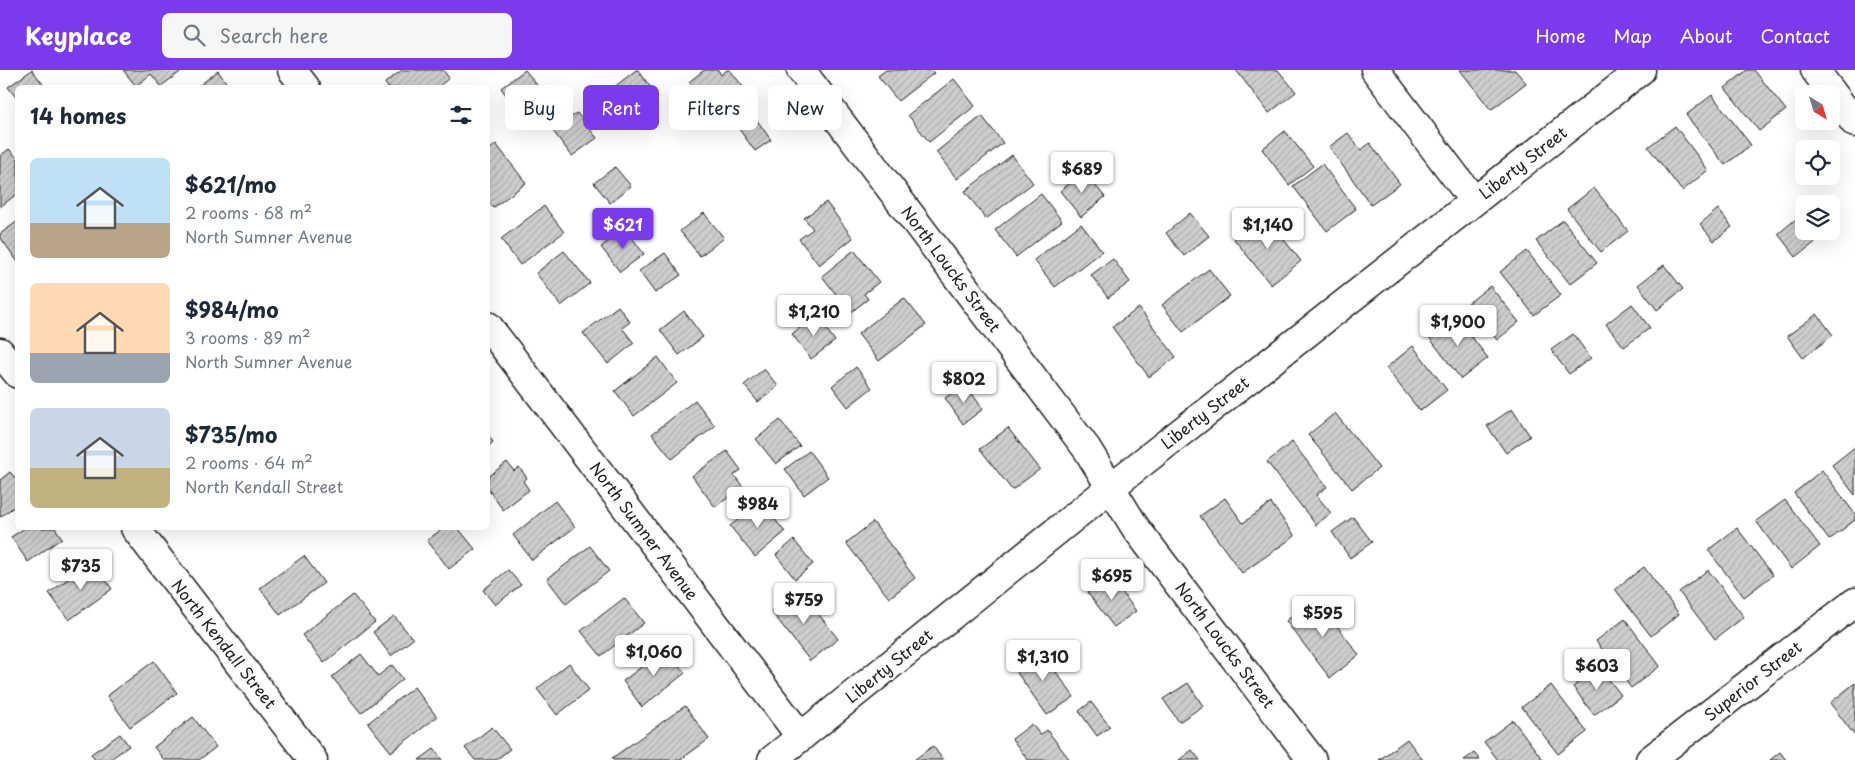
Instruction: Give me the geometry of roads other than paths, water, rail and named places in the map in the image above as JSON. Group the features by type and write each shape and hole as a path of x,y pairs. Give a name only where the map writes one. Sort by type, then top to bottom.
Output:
{"street":[{"path":"292,70 304,85"},
{"name":"North Loucks Street","path":"801,70 1081,441 1135,527 1312,760"},
{"path":"1375,70 1474,201"},
{"name":"Liberty Street","path":"772,760 1110,488 1641,70"},
{"path":"1814,70 1855,122"},
{"name":"North Sumner Avenue","path":"490,329 801,737"},
{"path":"0,352 15,370"},
{"name":"North Kendall Street","path":"137,530 314,760"},
{"name":"Superior Street","path":"1650,760 1855,602"}]}
